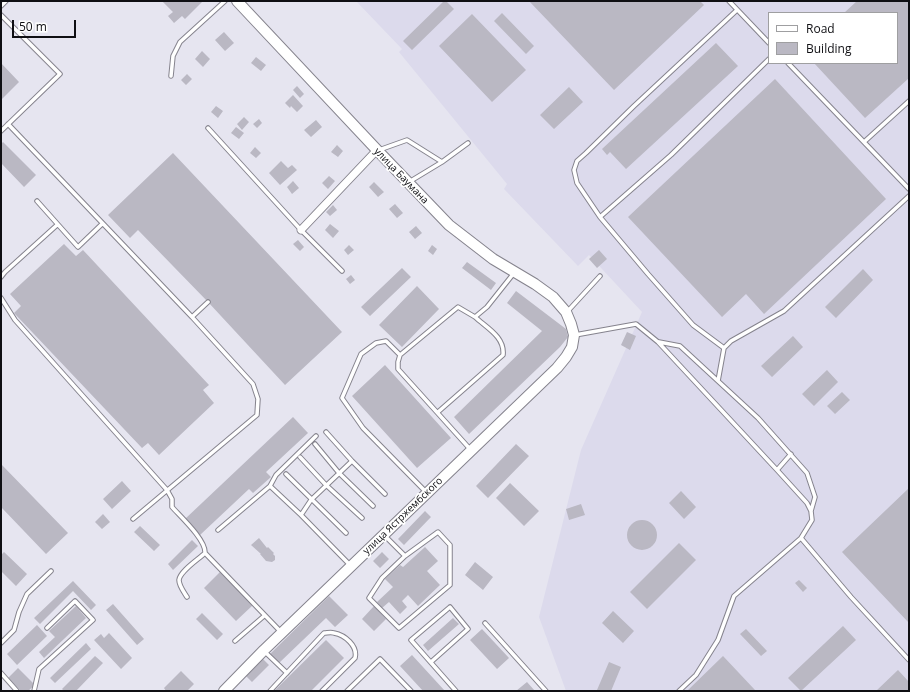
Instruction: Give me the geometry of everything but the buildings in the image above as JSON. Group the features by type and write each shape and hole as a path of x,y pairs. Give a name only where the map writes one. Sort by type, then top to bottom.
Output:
{"main road":[{"name":"улица Баумана","path":"237,1 449,225 493,259 535,284 553,297 566,312 574,335"},
{"name":"улица Ястржембского","path":"227,690 264,650 557,368 572,347 574,335"}],"street":[{"path":"301,230 377,150"}],"lane":[{"path":"1,6 6,1"},
{"path":"171,76 174,56 180,42 225,1"},
{"path":"729,1 768,42"},
{"path":"724,348 693,325 648,274 600,217 577,183 574,170 577,161 737,10"},
{"path":"1,15 60,74 1,131"},
{"path":"600,217 671,155 768,59"},
{"path":"789,64 908,186"},
{"path":"864,142 909,101"},
{"path":"8,124 253,384 258,399 257,415 133,519"},
{"path":"208,128 301,230 342,272"},
{"path":"377,150 407,140 442,162"},
{"path":"408,183 442,162 468,143"},
{"path":"718,381 724,348 731,341 784,311 909,196"},
{"path":"37,201 78,247 102,224"},
{"path":"1,277 58,225"},
{"path":"475,317 487,307 515,272"},
{"path":"566,312 600,276"},
{"path":"1,298 15,320 167,490 172,499 172,507 201,541 206,549 206,553 264,616 282,633"},
{"path":"192,318 208,302"},
{"path":"438,412 503,354 504,347 500,340 475,317 458,307 400,355 398,369 438,412 471,451"},
{"path":"574,335 636,324 658,342 777,470 806,503 811,511"},
{"path":"400,355 386,341 376,343 371,346 361,354 342,398 363,428 427,493"},
{"path":"658,342 680,346 758,418 807,473 815,497 811,511 812,520 801,538 734,596 718,640 696,674 679,691"},
{"path":"326,432 385,494"},
{"path":"218,530 270,486 276,475 316,436"},
{"path":"315,444 339,473 373,506"},
{"path":"777,470 791,454"},
{"path":"300,457 326,485 362,518"},
{"path":"301,515 326,485 352,461"},
{"path":"286,474 346,533"},
{"path":"270,486 351,566"},
{"path":"438,532 450,545 450,585 399,628 369,598 382,578 405,556 438,532"},
{"path":"384,534 405,556"},
{"path":"801,538 851,597 909,660"},
{"path":"187,597 180,586 179,579 182,573 206,553"},
{"path":"1,643 14,630 19,612 27,594 51,572"},
{"path":"34,691 39,668 93,620 74,601 47,628"},
{"path":"431,662 468,629 450,607 411,640 456,691"},
{"path":"235,641 264,616"},
{"path":"485,622 546,691"},
{"path":"270,691 324,633 335,633 346,638 353,645 356,652 355,658 322,691"},
{"path":"264,650 287,673"},
{"path":"347,691 380,658 412,691"},
{"path":"1,673 17,691"}],"shaded area":[{"path":"356,1 909,1 909,691 566,691 539,617 581,450 642,312 589,255 578,266 504,189 507,184 399,52 402,49"}]}
